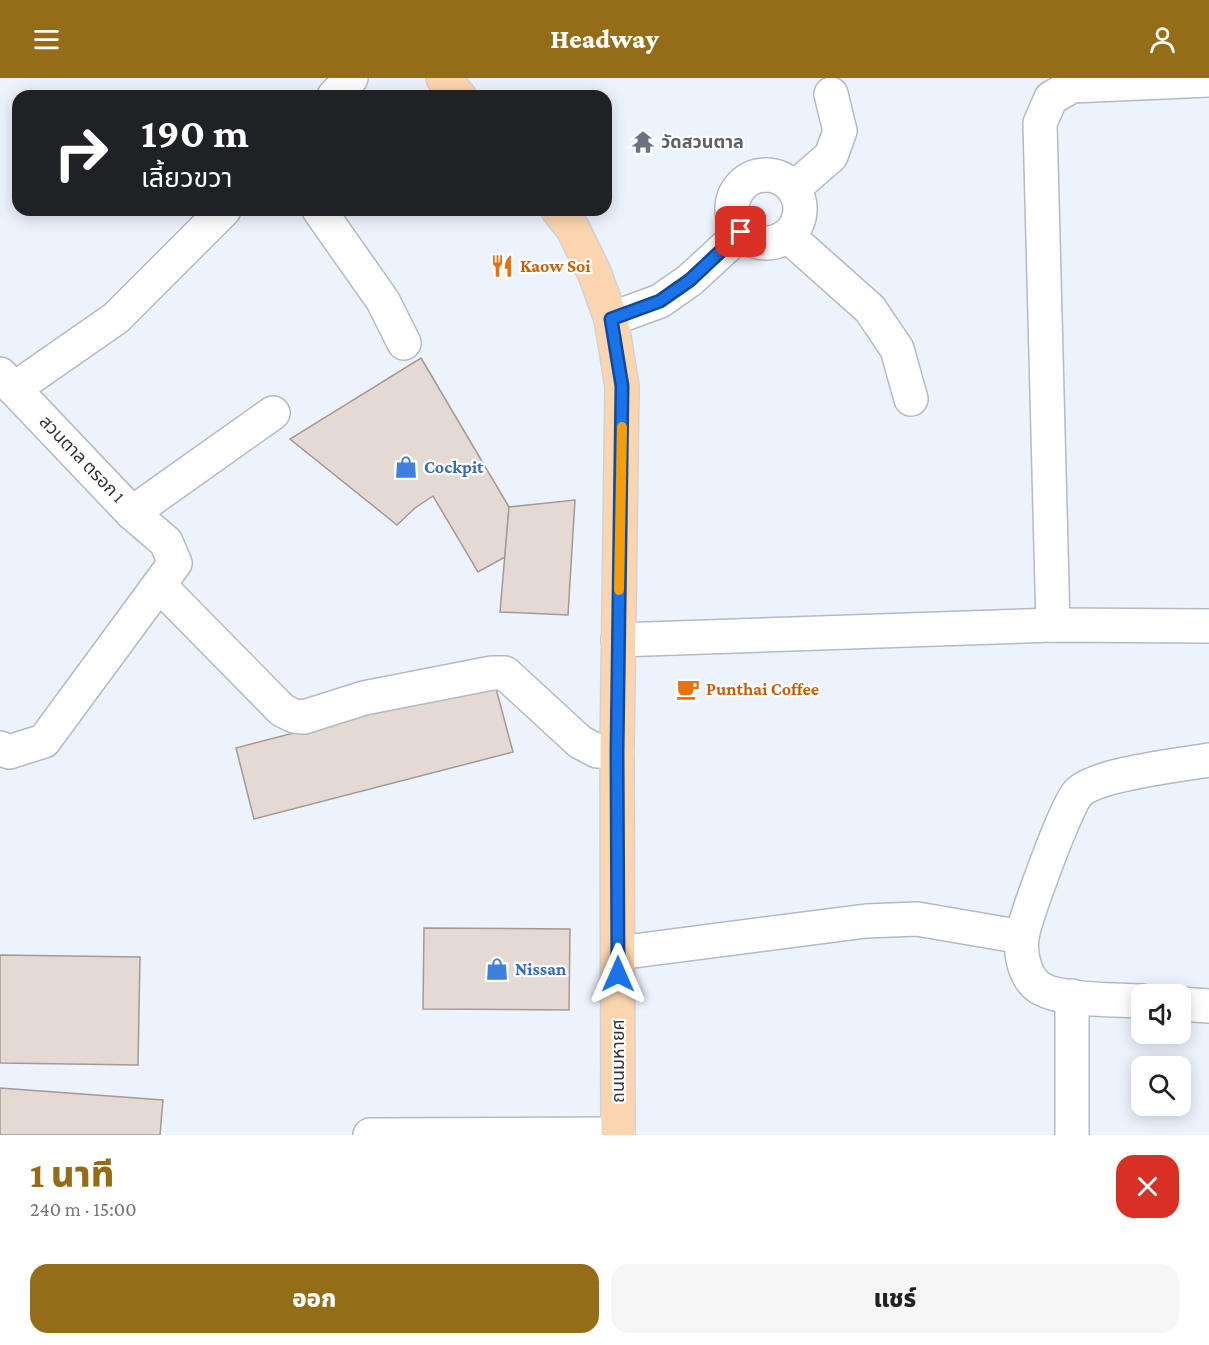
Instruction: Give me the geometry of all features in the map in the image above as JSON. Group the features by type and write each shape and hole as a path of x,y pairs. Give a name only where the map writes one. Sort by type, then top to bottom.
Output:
{"main road":[{"path":"443,78 454,90"},
{"name":"ถนนมหายศ","path":"563,216 573,229 594,272 611,319 622,386 617,752 618,1135"}],"street":[{"path":"340,90 351,78"},
{"path":"1053,625 1040,123 1051,98 1072,86 1209,80"},
{"path":"794,188 831,156 840,131 831,94"},
{"path":"773,175 794,188 801,210 795,228 788,236 777,242 763,244 751,240 741,232 732,210 734,199 746,182 757,176 773,175"},
{"path":"7,381 116,318 218,216"},
{"path":"323,216 384,301 404,343"},
{"path":"611,319 660,301 690,280 741,232"},
{"path":"788,236 870,309 897,349 911,399"},
{"name":"สวนตาล ตรอก 1","path":"7,381 132,513 166,542 175,563 159,585"},
{"path":"132,513 273,413"},
{"path":"0,748 9,752 44,741 159,585 282,710 294,716 304,717 363,698 492,673 505,673 580,742 597,751 617,752"},
{"path":"618,640 1053,625 1209,626"},
{"path":"1131,1000 1056,995 1035,985 1023,964 1022,937 1065,814 1078,793 1099,781 1209,760"},
{"path":"618,953 866,921 917,919 1022,937"},
{"path":"1072,996 1072,1135"},
{"path":"1191,1005 1209,1006"},
{"path":"370,1135 618,1135"}],"building":[{"name":"Cockpit","path":"421,358 509,507 505,557 478,572 433,496 415,508 397,525 290,439"},
{"path":"575,500 568,615 500,612 509,507"},
{"path":"494,681 513,752 254,819 236,748"},
{"name":"Nissan","path":"424,928 570,929 569,1010 423,1009"},
{"path":"0,955 140,957 138,1065 0,1063"},
{"path":"0,1088 163,1100 160,1135 0,1135"}],"slow traffic":[{"path":"619,590 622,427"}],"place":[{"name":"วัดสวนตาล","path":"643,142"},
{"name":"Kaow Soi","path":"502,266"},
{"name":"Cockpit","path":"406,467"},
{"name":"Punthai Coffee","path":"688,689"},
{"name":"Nissan","path":"497,969"}],"route":[{"path":"618,974 617,752 622,386 611,319 660,301 690,280 741,232"}]}
